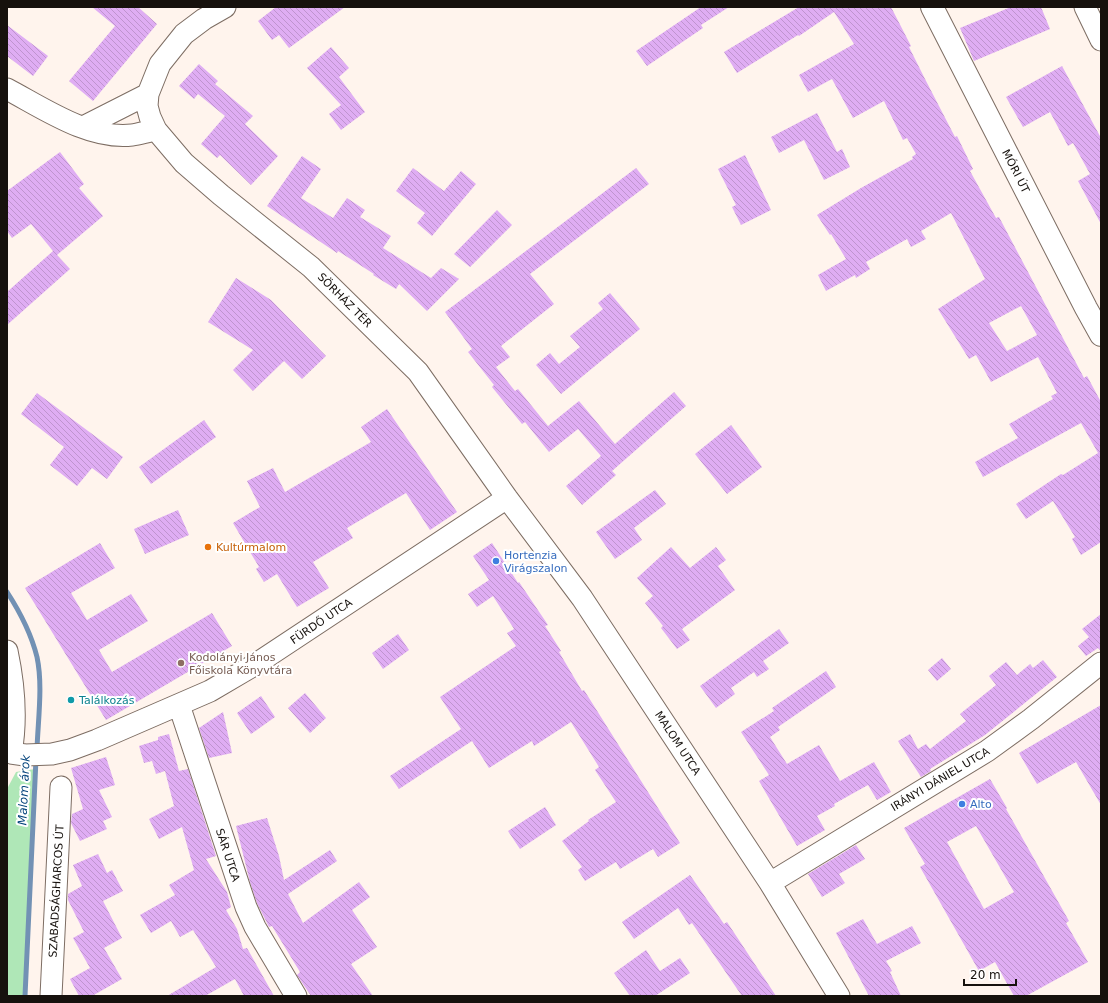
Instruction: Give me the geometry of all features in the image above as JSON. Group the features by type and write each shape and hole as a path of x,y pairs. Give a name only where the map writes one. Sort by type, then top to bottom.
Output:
{"main road":[{"name":"MÓRI ÚT","path":"932,7 1101,335"}],"street":[{"path":"7,89 69,122 83,127 115,135 131,135 156,130 147,106 148,94 160,64 184,34 204,19 225,7"},
{"path":"1085,7 1101,40"},
{"path":"83,127 148,94"},
{"name":"SÖRHÁZ TÉR","path":"156,130 190,167 221,195 311,267 418,372 506,498"},
{"name":"FÜRDŐ UTCA","path":"7,651 13,694 13,739 18,754 52,754 70,750 97,740 210,691 256,664 506,498"},
{"name":"MALOM UTCA","path":"506,498 582,598 770,883 839,996"},
{"name":"IRÁNYI DÁNIEL UTCA","path":"770,883 986,751 1031,719 1101,663"},
{"name":"SÁR UTCA","path":"179,705 246,908 255,927 296,996"},
{"name":"SZABADSÁGHARCOS ÚT","path":"51,996 61,786"}],"green space":[{"path":"35,769 24,996 7,996 7,789 16,772"}],"building":[{"path":"92,7 138,7 157,24 93,101 69,81 115,26"},
{"path":"276,7 345,7 289,48 279,35 272,40 258,21"},
{"path":"701,7 729,7 701,25 703,28 647,66 636,51"},
{"path":"799,7 891,7 911,46 909,47 925,79 955,137 957,136 973,169 970,171 996,218 999,217 1084,378 1087,376 1101,402 1101,542 1081,555 1072,539 1075,537 1053,501 1026,519 1016,504 1061,474 1063,475 1098,453 1081,423 983,477 975,462 1018,438 1009,424 1053,399 1051,396 1057,393 1038,357 991,382 976,355 969,359 938,309 985,279 951,213 921,231 926,239 911,247 907,239 866,262 870,269 856,278 855,275 826,291 818,275 846,259 831,234 830,235 817,215 913,159 912,157 916,154 907,138 903,140 884,101 853,118 832,79 808,92 799,75 854,44 834,12 799,36 798,35 737,73 724,52","holes":["1021,306 1037,335 1007,351 989,323"]},
{"path":"1011,7 1041,7 1050,29 974,61 960,28"},
{"path":"7,25 48,56 33,76 7,56"},
{"path":"331,47 349,68 339,77 365,112 341,130 329,114 341,105 307,68"},
{"path":"199,64 218,81 215,84 253,116 245,124 278,156 251,185 220,155 217,158 201,144 225,116 198,94 194,99 179,86"},
{"path":"1062,66 1101,138 1101,224 1078,181 1090,174 1073,143 1068,146 1050,112 1023,127 1006,97"},
{"path":"817,113 837,152 842,149 850,167 824,180 804,140 779,153 771,137"},
{"path":"60,152 84,184 79,188 103,216 57,255 70,269 7,325 7,292 53,251 31,224 12,238 7,231 7,191"},
{"path":"745,155 771,210 741,225 732,207 736,205 718,169"},
{"path":"302,156 321,169 301,198 333,218 347,198 365,210 360,217 391,236 383,248 431,278 441,268 459,279 427,311 399,284 396,289 338,251 337,253 267,206"},
{"path":"413,168 444,191 461,171 476,184 432,236 417,223 425,213 396,191"},
{"path":"636,168 649,184 530,274 554,304 501,346 510,357 496,367 515,391 518,389 548,426 579,401 615,444 674,392 686,406 612,471 616,475 582,505 566,486 601,456 578,429 549,452 525,422 522,424 492,387 494,385 468,352 472,349 445,312"},
{"path":"497,210 512,225 470,267 454,254"},
{"path":"236,278 271,300 326,356 302,379 284,361 253,391 233,370 253,350 208,322"},
{"path":"610,293 640,329 561,394 536,365 550,353 559,364 580,347 570,336 603,309 598,303"},
{"path":"37,393 123,457 107,479 92,468 77,486 50,465 64,447 21,414"},
{"path":"387,409 457,512 430,530 406,493 347,528 353,538 313,562 329,588 297,607 277,574 264,582 256,569 259,567 233,523 260,507 247,481 273,468 285,492 371,442 361,427"},
{"path":"204,420 216,437 151,484 139,467"},
{"path":"731,425 762,467 727,494 695,454"},
{"path":"655,490 666,504 634,528 642,540 615,559 596,532"},
{"path":"178,510 189,535 145,554 134,529"},
{"path":"100,543 115,568 71,593 87,620 131,594 148,621 99,650 112,672 212,613 232,646 106,720 25,588"},
{"path":"492,543 548,625 545,626 561,651 559,652 582,691 584,690 680,843 658,857 653,849 620,869 616,862 585,881 578,870 582,867 562,841 589,821 588,820 616,802 595,770 599,767 571,722 534,746 532,741 489,768 472,741 399,789 390,776 461,729 440,697 516,646 507,633 514,629 493,596 477,607 468,594 489,580 473,556"},
{"path":"671,547 690,568 716,547 726,560 718,566 735,590 682,629 690,640 677,649 661,628 663,626 645,603 653,596 637,578"},
{"path":"1101,614 1101,651 1098,648 1086,656 1078,646 1089,637 1082,629"},
{"path":"779,629 789,643 763,661 769,669 757,677 754,672 731,688 735,694 716,708 700,686"},
{"path":"398,634 409,650 383,669 372,653"},
{"path":"942,658 951,669 937,681 928,670"},
{"path":"1043,660 1057,677 985,735 930,769 931,771 921,777 898,741 910,734 918,749 926,744 930,749 966,721 960,714 996,685 989,676 1006,662 1017,675 1030,664 1033,668"},
{"path":"826,671 836,687 778,727 780,730 770,737 787,764 819,745 840,781 874,762 891,792 877,800 868,785 834,804 835,806 817,816 825,830 797,846 759,781 769,775 741,732 774,711 772,708"},
{"path":"305,693 326,718 310,733 288,708"},
{"path":"261,696 275,717 251,734 237,713"},
{"path":"1101,705 1101,805 1076,762 1037,784 1019,753"},
{"path":"223,712 232,753 209,758 199,728"},
{"path":"169,734 179,771 188,769 216,856 206,859 227,892 231,907 226,910 237,929 243,949 247,948 274,996 244,996 235,979 205,996 167,996 216,967 193,930 180,937 171,921 151,933 140,915 175,895 169,885 194,870 182,827 159,839 149,819 174,806 165,771 156,774 152,761 144,763 139,746 158,740 158,737"},
{"path":"106,757 115,785 99,790 112,817 103,821 107,829 80,841 71,823 72,814 83,809 71,768"},
{"path":"990,779 1069,921 1066,923 1088,962 1026,996 1014,996 995,962 979,971 920,867 925,864 904,828","holes":["976,826 1014,892 984,909 947,842"]},
{"path":"545,807 556,825 520,849 508,831"},
{"path":"267,818 279,856 284,880 330,850 337,861 288,894 303,923 359,882 370,897 352,910 377,947 351,964 373,996 311,996 297,975 300,972 272,926 269,927 257,903 250,882 236,826"},
{"path":"856,845 865,859 839,874 845,883 822,897 808,874"},
{"path":"98,854 107,873 112,870 123,891 103,901 122,938 104,948 122,979 92,996 79,996 70,979 90,968 73,938 84,932 68,900 68,894 82,886 73,865"},
{"path":"690,875 724,924 727,922 776,996 742,996 692,923 689,925 678,908 634,939 622,922"},
{"path":"863,919 877,944 912,926 921,943 886,961 892,971 890,972 901,996 869,996 836,933"},
{"path":"646,950 660,971 680,958 690,973 655,996 630,996 614,973"}],"waterway":[{"name":"Malom árok","path":"7,592 25,623 37,657 40,679 37,749"},
{"name":"Malom árok","path":"25,996 36,759"}],"place":[{"name":"Kultúrmalom","path":"208,547"},
{"name":"Hortenzia Virágszalon","path":"496,561"},
{"name":"Kodolányi János Főiskola Könyvtára","path":"181,663"},
{"name":"Találkozás","path":"71,700"},
{"name":"Alto","path":"962,804"}]}
